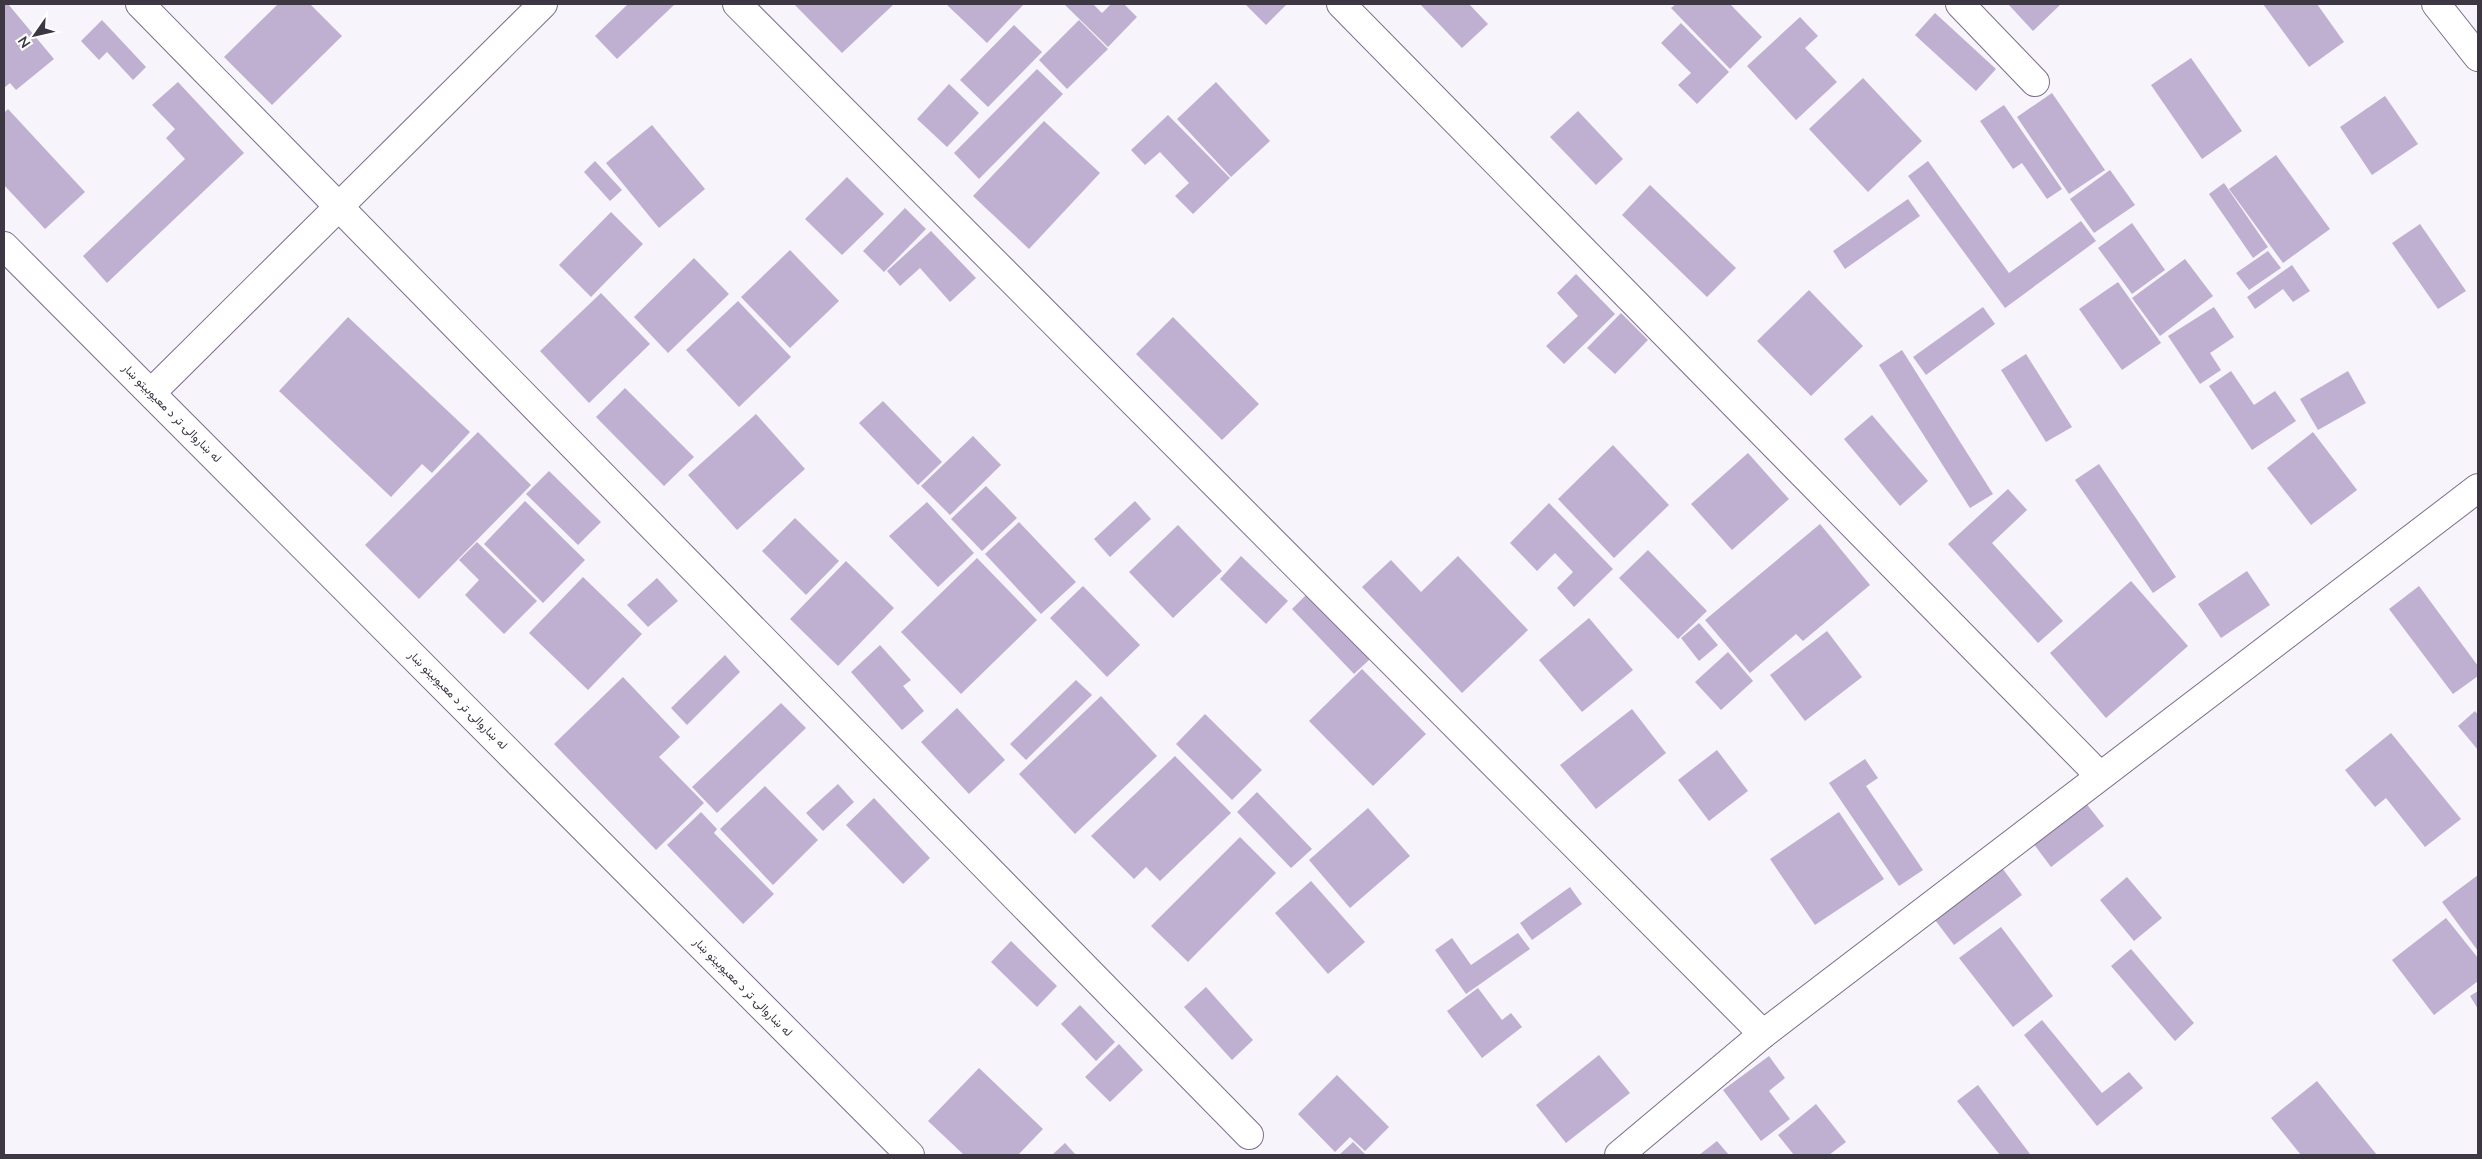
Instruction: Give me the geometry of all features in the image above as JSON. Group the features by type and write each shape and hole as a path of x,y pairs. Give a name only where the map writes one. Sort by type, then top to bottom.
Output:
{"street":[{"path":"140,4 1249,1135"},
{"path":"152,392 543,4"},
{"path":"738,4 1763,1034"},
{"path":"1341,4 2100,776"},
{"path":"1960,4 2035,82"},
{"path":"2436,4 2478,57"},
{"name":"له ښاروالۍ تر د معیوبیتو ښار","path":"4,246 152,392 910,1155"},
{"path":"1619,1155 1763,1034 2478,488"}],"building":[{"path":"4,4 8,4 54,59 16,90 10,83 4,88"},
{"path":"278,4 310,4 342,36 272,105 224,57"},
{"path":"628,4 675,4 617,59 595,36"},
{"path":"794,4 894,4 842,53"},
{"path":"946,4 1024,4 987,43"},
{"path":"1064,4 1093,4 1102,13 1111,4 1124,4 1137,17 1108,47"},
{"path":"1245,4 1287,4 1266,25"},
{"path":"1420,4 1469,4 1488,24 1462,48"},
{"path":"1676,4 1730,4 1762,37 1730,69 1671,8"},
{"path":"2008,4 2061,4 2033,31"},
{"path":"2263,4 2317,4 2344,42 2309,67"},
{"path":"1935,13 1996,69 1976,91 1915,35"},
{"path":"1800,17 1818,36 1805,48 1837,82 1796,120 1747,66"},
{"path":"102,20 146,67 133,80 107,52 99,60 81,41"},
{"path":"1079,20 1108,49 1067,89 1039,60"},
{"path":"1681,23 1729,72 1697,104 1678,85 1691,73 1661,43"},
{"path":"1014,25 1042,52 988,107 960,80"},
{"path":"2191,58 2242,131 2202,159 2151,85"},
{"path":"1037,69 1063,94 979,179 954,153"},
{"path":"1863,78 1922,141 1868,192 1809,129"},
{"path":"178,82 244,153 107,283 83,256 185,159 166,138 175,129 152,105"},
{"path":"1216,82 1270,141 1231,177 1177,119"},
{"path":"949,84 979,113 947,147 917,119"},
{"path":"2052,93 2105,170 2069,194 2017,117"},
{"path":"2385,96 2418,144 2372,175 2340,127"},
{"path":"2004,105 2062,189 2047,199 2022,163 2013,169 1980,121"},
{"path":"8,109 85,192 45,229 4,185 4,113"},
{"path":"1578,111 1623,159 1596,185 1550,137"},
{"path":"1168,115 1230,178 1193,214 1175,196 1189,183 1160,152 1145,165 1131,150"},
{"path":"1044,121 1100,173 1029,249 973,196"},
{"path":"652,125 705,189 659,228 606,163"},
{"path":"2276,155 2330,229 2283,263 2229,189"},
{"path":"595,161 622,190 610,201 584,172"},
{"path":"1928,161 2009,273 2081,221 2096,241 2005,308 1908,176"},
{"path":"2110,170 2135,205 2094,233 2070,199"},
{"path":"847,177 884,214 842,255 805,219"},
{"path":"2224,183 2268,247 2253,258 2209,194"},
{"path":"1650,185 1736,268 1707,297 1622,215"},
{"path":"1908,199 1920,216 1845,269 1833,251"},
{"path":"905,208 926,229 884,272 863,251"},
{"path":"611,212 643,244 591,297 559,265"},
{"path":"2132,223 2165,270 2132,294 2098,248"},
{"path":"2420,224 2466,291 2438,309 2392,243"},
{"path":"931,231 976,278 950,302 920,268 900,286 887,271"},
{"path":"790,250 839,301 790,348 741,297"},
{"path":"2268,251 2281,268 2249,290 2236,273"},
{"path":"694,258 729,294 668,353 634,317"},
{"path":"2185,259 2213,296 2160,336 2132,298"},
{"path":"2292,265 2310,291 2293,302 2283,289 2255,309 2247,297"},
{"path":"1576,274 1615,314 1564,364 1546,346 1578,316 1557,293"},
{"path":"2118,282 2161,343 2122,370 2079,309"},
{"path":"1809,290 1863,346 1811,396 1757,341"},
{"path":"601,293 650,344 589,403 540,351"},
{"path":"738,301 791,357 739,407 686,350"},
{"path":"1983,307 1995,324 1926,375 1913,357"},
{"path":"2214,307 2234,337 2210,353 2221,370 2200,384 2168,336"},
{"path":"1621,313 1648,340 1615,374 1587,348"},
{"path":"348,317 470,432 432,473 422,464 391,497 279,391"},
{"path":"1173,317 1259,404 1222,440 1136,354"},
{"path":"1902,350 1993,494 1970,508 1879,365"},
{"path":"2026,354 2072,427 2046,442 2001,370"},
{"path":"2231,371 2254,405 2275,391 2296,421 2252,450 2209,386"},
{"path":"2348,371 2366,403 2318,430 2300,399"},
{"path":"625,388 694,457 664,486 596,417"},
{"path":"883,401 942,462 918,485 859,423"},
{"path":"756,414 805,469 737,530 688,475"},
{"path":"1872,415 1928,481 1900,506 1844,439"},
{"path":"478,432 531,485 419,599 365,545"},
{"path":"2313,432 2357,490 2311,525 2267,468"},
{"path":"973,436 1001,465 950,515 921,486"},
{"path":"1613,445 1669,505 1614,558 1558,499"},
{"path":"1748,453 1789,499 1732,550 1691,504"},
{"path":"2099,464 2176,577 2153,593 2075,480"},
{"path":"549,471 601,522 578,545 526,494"},
{"path":"986,486 1017,518 982,551 951,519"},
{"path":"2008,489 2027,510 1992,543 2063,621 2038,643 1948,544"},
{"path":"525,501 585,560 543,603 484,544"},
{"path":"1135,501 1151,519 1110,557 1094,539"},
{"path":"927,502 974,553 938,587 889,536"},
{"path":"1549,503 1613,569 1574,607 1557,588 1573,572 1555,553 1537,571 1510,543"},
{"path":"795,518 839,561 806,595 762,551"},
{"path":"1019,522 1076,582 1041,614 985,554"},
{"path":"1820,524 1870,585 1803,641 1796,634 1750,673 1705,620"},
{"path":"1178,525 1222,571 1173,618 1129,572"},
{"path":"477,542 537,601 504,634 465,595 479,580 459,560"},
{"path":"1648,550 1707,611 1678,639 1619,578"},
{"path":"1241,556 1288,601 1266,624 1220,579"},
{"path":"1458,556 1528,630 1462,693 1362,587 1391,560 1421,592"},
{"path":"977,558 1037,620 961,694 901,632"},
{"path":"846,561 894,608 838,666 790,619"},
{"path":"2247,571 2270,605 2221,638 2198,604"},
{"path":"583,577 642,634 588,690 529,633"},
{"path":"657,578 678,601 648,627 627,605"},
{"path":"2131,581 2188,646 2106,718 2050,653"},
{"path":"1083,586 1140,645 1107,677 1050,618"},
{"path":"2419,586 2478,666 2478,676 2453,694 2389,609"},
{"path":"1308,593 1370,659 1354,674 1292,609"},
{"path":"1589,618 1633,670 1582,712 1539,660"},
{"path":"1699,623 1718,645 1699,661 1681,638"},
{"path":"1827,631 1862,677 1805,721 1770,675"},
{"path":"880,645 911,680 903,686 924,711 902,730 851,672"},
{"path":"1728,652 1753,681 1721,710 1695,682"},
{"path":"725,655 740,672 687,725 671,708"},
{"path":"1362,669 1426,734 1373,786 1309,721"},
{"path":"623,677 680,737 659,757 704,803 656,850 554,744"},
{"path":"1076,680 1092,695 1026,760 1010,744"},
{"path":"1101,696 1157,756 1075,834 1019,774"},
{"path":"781,703 806,728 717,813 692,787"},
{"path":"957,708 1005,760 969,794 921,742"},
{"path":"1632,709 1666,753 1596,809 1560,765"},
{"path":"2475,711 2478,715 2478,750 2458,726"},
{"path":"1205,714 1262,770 1232,800 1176,744"},
{"path":"2391,733 2461,819 2425,847 2386,798 2375,807 2345,770"},
{"path":"1717,750 1748,791 1709,821 1678,780"},
{"path":"1175,756 1231,813 1160,881 1146,867 1134,879 1091,836"},
{"path":"1865,759 1878,778 1866,786 1923,870 1899,886 1829,783"},
{"path":"838,784 854,802 823,831 806,813"},
{"path":"765,786 818,840 773,885 720,829"},
{"path":"1257,792 1312,849 1291,868 1237,812"},
{"path":"874,798 930,858 903,884 846,825"},
{"path":"2085,802 2104,826 2051,867 2033,843"},
{"path":"1368,808 1410,856 1350,908 1309,860"},
{"path":"701,812 717,829 714,833 774,894 743,924 667,845"},
{"path":"1839,812 1884,879 1815,925 1770,859"},
{"path":"1240,837 1276,873 1188,962 1151,926"},
{"path":"2000,865 2022,895 1954,945 1932,916"},
{"path":"2478,875 2478,951 2442,902"},
{"path":"2127,877 2162,918 2134,941 2100,900"},
{"path":"1311,881 1365,942 1328,974 1275,913"},
{"path":"1570,887 1582,904 1532,940 1520,923"},
{"path":"2446,918 2478,958 2478,981 2434,1015 2392,960"},
{"path":"2001,927 2053,996 2013,1027 1959,958"},
{"path":"1518,933 1530,949 1466,994 1435,950 1452,938 1471,965"},
{"path":"1011,941 1057,986 1037,1007 991,962"},
{"path":"2131,949 2194,1023 2175,1041 2111,966"},
{"path":"1206,987 1253,1040 1232,1060 1184,1007"},
{"path":"1478,988 1502,1020 1511,1013 1522,1027 1482,1058 1447,1011"},
{"path":"2478,991 2478,1009 2470,996"},
{"path":"1080,1005 1115,1042 1096,1061 1061,1024"},
{"path":"2042,1020 2102,1093 2129,1072 2143,1088 2097,1126 2024,1035"},
{"path":"1119,1044 1143,1070 1110,1102 1085,1077"},
{"path":"1599,1055 1630,1093 1566,1143 1536,1105"},
{"path":"1769,1056 1785,1078 1769,1091 1790,1119 1761,1141 1723,1090"},
{"path":"979,1068 1043,1129 1018,1155 964,1155 928,1121"},
{"path":"1337,1075 1389,1127 1365,1151 1350,1137 1335,1152 1298,1114"},
{"path":"2317,1081 2377,1155 2301,1155 2271,1118"},
{"path":"1978,1085 2029,1155 2000,1155 1957,1101"},
{"path":"1816,1104 1846,1142 1829,1155 1794,1155 1778,1135"},
{"path":"1717,1141 1729,1155 1699,1155"},
{"path":"1353,1142 1366,1155 1339,1155"},
{"path":"1065,1143 1076,1155 1052,1155"}]}
